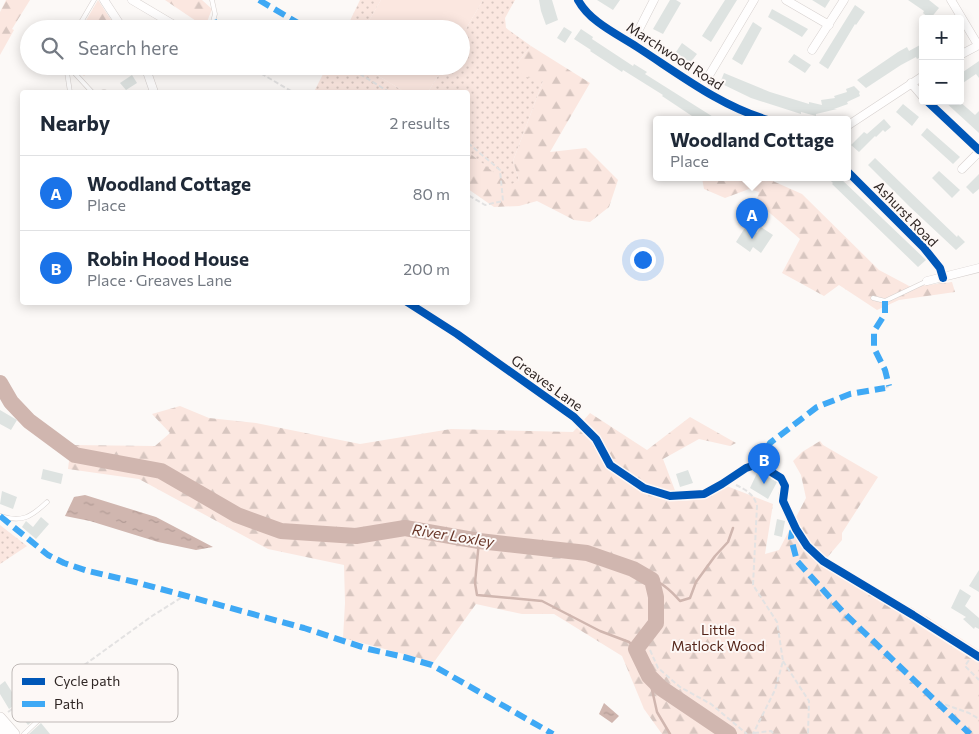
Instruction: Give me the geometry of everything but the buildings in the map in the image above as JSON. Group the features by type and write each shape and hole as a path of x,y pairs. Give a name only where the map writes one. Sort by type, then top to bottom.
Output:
{"main road":[{"path":"4,715 8,731"}],"street":[{"path":"104,0 117,20"},
{"path":"132,0 166,20"},
{"name":"Marchwood Road","path":"578,0 591,17 701,89 740,110 757,116"},
{"path":"632,43 654,0"},
{"path":"701,89 754,0"},
{"path":"786,0 828,25"},
{"path":"812,50 844,0"},
{"path":"951,0 978,45 964,53"},
{"path":"148,75 153,90"},
{"path":"851,123 919,78"},
{"path":"911,83 919,92"},
{"path":"931,105 979,151 962,169"},
{"name":"Ashurst Road","path":"851,175 924,248 940,268 943,278"},
{"path":"927,282 979,268"},
{"name":"Greaves Lane","path":"412,305 457,334 574,416 596,439 610,465 644,488 670,496 704,494 746,468 758,464 781,478 785,486 783,494"}],"lane":[{"path":"82,20 94,0"},
{"path":"212,0 215,14 213,20"},
{"path":"68,75 70,90"},
{"path":"76,75 90,90"},
{"path":"873,298 885,301 927,282"},
{"path":"0,516 14,520 23,518 34,513 47,502"},
{"path":"24,734 38,722"}],"path":[{"path":"264,75 290,90"},
{"path":"362,75 386,90"},
{"path":"470,144 500,170 503,201 485,205 470,196"},
{"path":"885,388 889,386"},
{"path":"727,480 748,491 755,498 756,515 752,585 777,622 783,660 809,701 808,734"},
{"path":"86,664 152,616 184,596"},
{"path":"650,650 658,668 680,687 711,704 747,734"},
{"path":"973,654 965,666 979,680"},
{"path":"753,733 775,690 783,660"},
{"path":"938,702 969,713 979,720"},
{"path":"753,733 771,731 774,734"}],"green space":[{"path":"6,0 30,0 12,29 14,30 0,55 0,12"},
{"path":"98,0 111,20 86,20"},
{"path":"165,0 202,0 212,9 208,20 195,20"},
{"path":"360,0 381,0 369,20 350,20"},
{"path":"381,0 483,0 470,22 470,20 369,20"},
{"path":"483,0 515,0 505,18 506,28 531,46 518,62 543,81 513,161 519,180 510,186 470,154 470,90 429,90 438,75 470,75 470,22"},
{"path":"531,46 590,83 550,152 586,148 618,180 609,207 590,222 574,220 537,201 519,206 494,207 470,190 470,154 510,185 519,180 513,161 543,81 522,76 518,62"},
{"path":"322,75 377,75 402,90 315,90"},
{"path":"377,75 438,75 429,90 402,90"},
{"path":"703,181 773,181 802,194 879,270 911,287 952,282 955,292 899,300 877,310 839,285 824,296 782,273 800,239 756,201 759,192 749,189 725,198 704,189"},
{"name":"Little Matlock Wood","path":"180,406 209,418 256,423 360,444 451,429 573,432 590,413 647,450 690,417 736,443 730,446 699,439 663,459 679,501 705,499 724,485 773,504 765,554 779,550 806,498 801,475 793,461 802,452 820,441 823,445 878,477 842,533 842,540 825,560 921,613 979,650 979,734 662,734 644,709 622,656 554,614 522,614 476,604 434,662 343,638 345,603 344,565 268,549 139,479 68,469 71,445 155,446 170,433 152,414"},
{"path":"0,525 27,546 0,564"}],"water":[{"path":"85,495 156,517 213,547 196,550 158,542 90,521 65,516 74,497"},
{"path":"604,703 619,716 612,723 599,714"}],"waterway":[{"name":"River Loxley","path":"0,383 11,402 29,421 75,455 161,471 237,515 281,531 356,536 405,528 479,541 587,553 633,569 652,580 656,597 656,623 636,649 649,676 661,688 729,734"},
{"path":"652,580 664,585 680,601 690,598 696,582 728,542 733,528"},
{"path":"479,541 475,583 477,595 542,601 600,631 629,642 636,649"},
{"path":"649,676 657,712 670,734"}],"marked path":[{"path":"259,0 293,20"},
{"path":"885,301 885,314 874,331 874,348 885,370 889,386"},
{"path":"758,464 770,443 817,407 850,394 885,388"},
{"path":"0,516 48,555 64,563 304,628 368,649 432,665 553,734"},
{"path":"796,529 792,532 791,538 797,561 843,612 970,734"}],"cycle path":[{"path":"578,0 589,15 604,27 717,98 756,116"},
{"path":"931,105 979,150"},
{"path":"851,175 924,248 940,268 943,278"},
{"path":"412,305 457,334 574,417 596,439 610,465 644,488 670,496 704,494 746,468 758,464 781,478 785,486 783,501 796,529 807,546 823,561 979,657"}],"place":[{"name":"Woodland Cottage","path":"752,239"},
{"name":"Robin Hood House","path":"764,484"}]}
